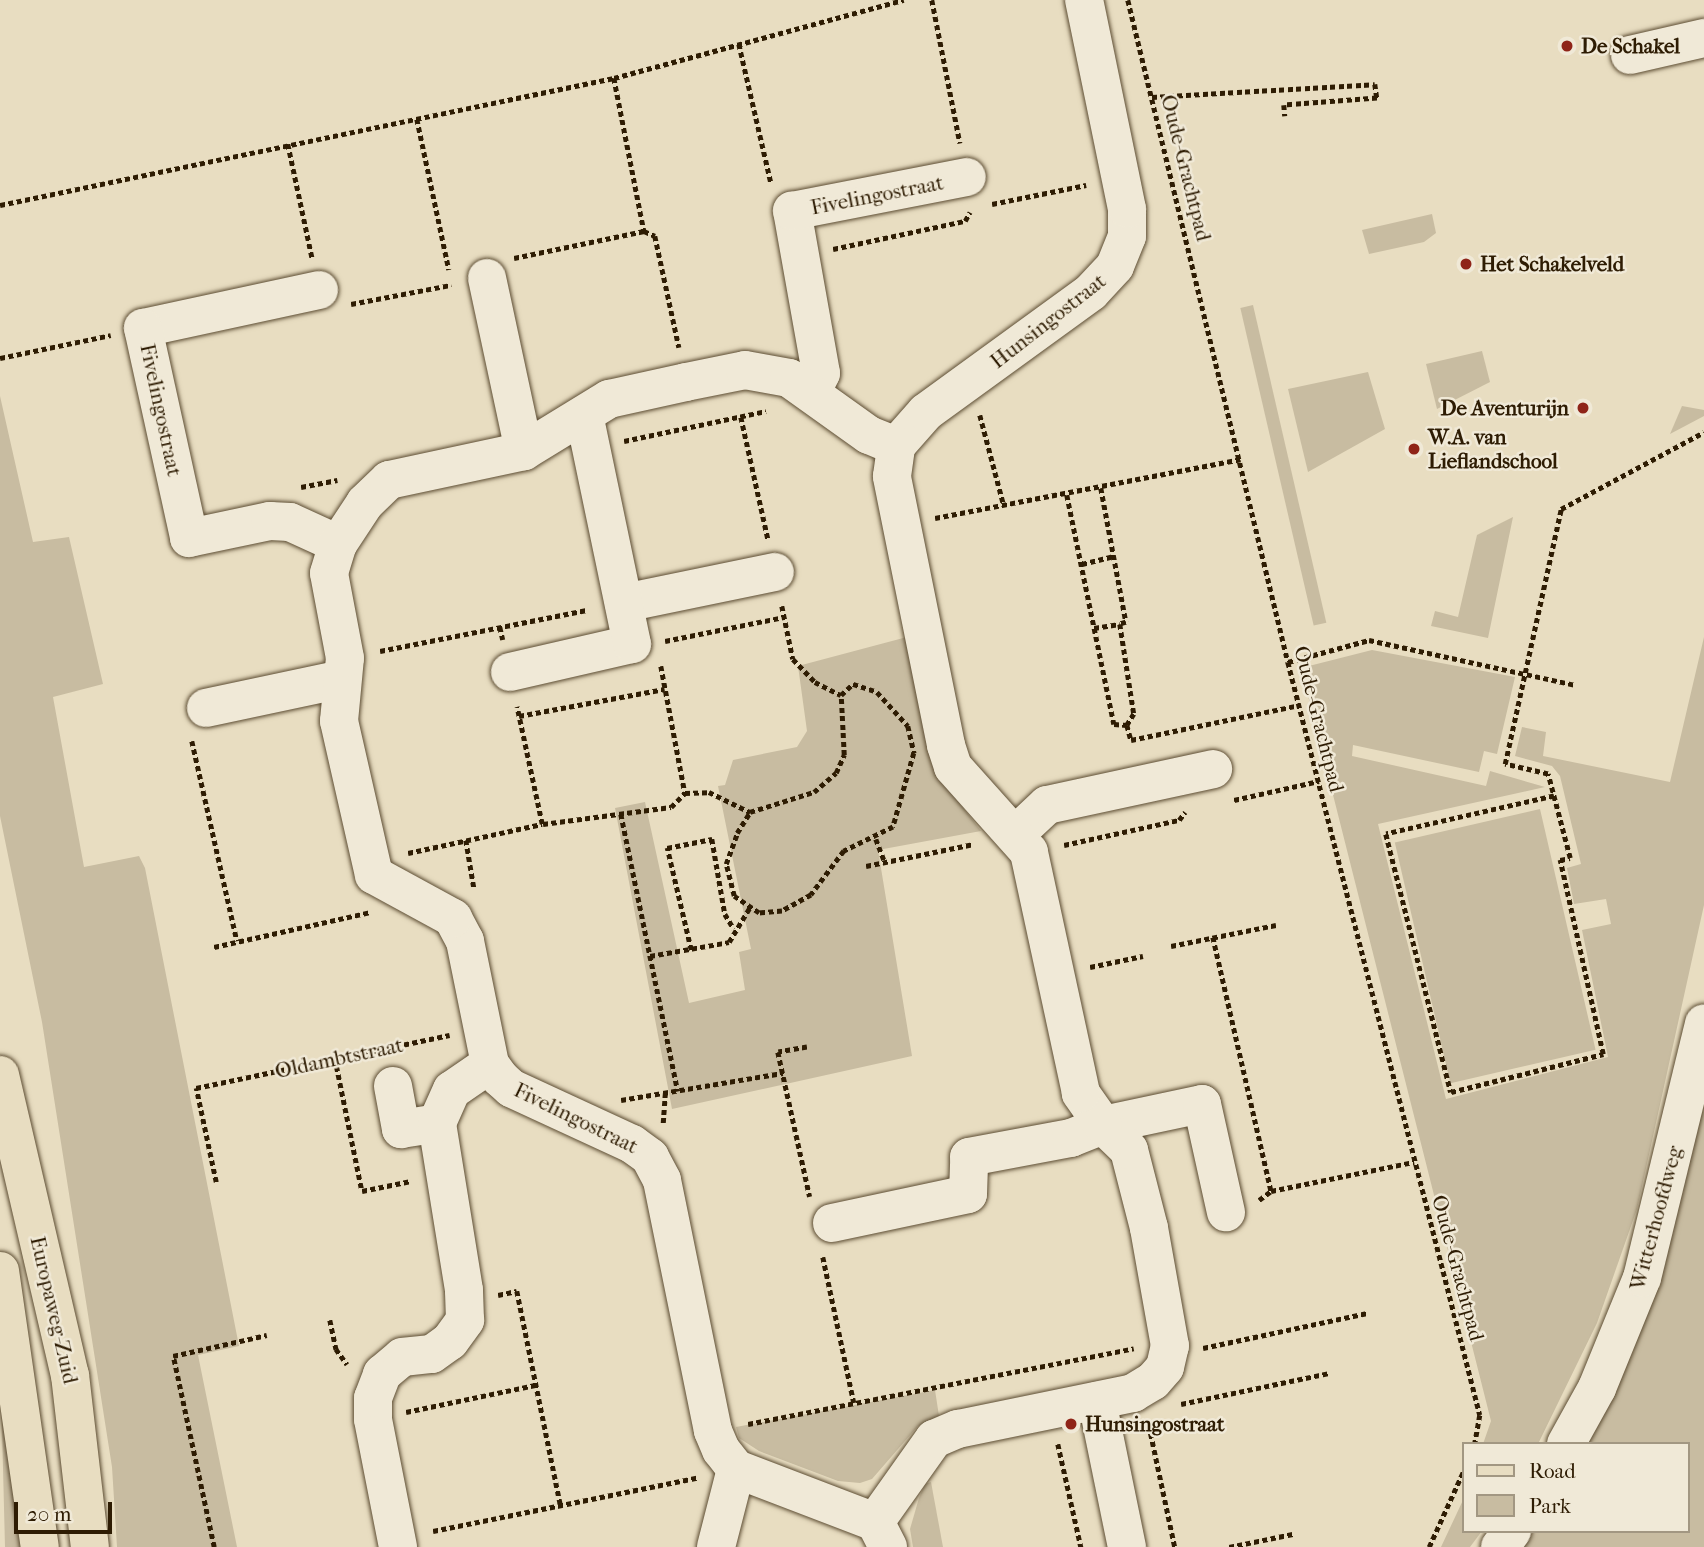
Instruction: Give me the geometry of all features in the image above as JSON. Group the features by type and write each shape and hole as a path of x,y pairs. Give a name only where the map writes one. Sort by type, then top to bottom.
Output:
{"main road":[{"name":"Europaweg-Zuid","path":"0,1075 70,1375 90,1547"},
{"name":"Europaweg-Zuid","path":"0,1271 40,1547"}],"street":[{"name":"Hunsingostraat","path":"896,446 926,412 1104,282 1127,236 1127,208 1084,0"},
{"path":"1630,55 1704,38"},
{"name":"Fivelingostraat","path":"811,393 821,373 792,211 969,192"},
{"path":"486,278 524,451"},
{"name":"Fivelingostraat","path":"319,290 142,328 188,538 270,521 290,522 338,544"},
{"path":"398,1547 373,1419 373,1398 382,1374 402,1357 432,1354 450,1341 465,1320 466,1302 437,1123 452,1090 486,1046 465,941 453,918 412,895 389,887 374,875 339,720 343,668 329,573 338,544 365,503 389,480 524,451 587,432 609,399 746,370 767,371 789,377 869,435 896,446 892,476 900,525 953,767 1029,852 1081,1093 1103,1125 1129,1150 1169,1348 1153,1381 1099,1411 1040,1413 958,1429 934,1439 881,1534 735,1472 716,1547"},
{"path":"510,671 632,644 636,601 587,432"},
{"path":"636,601 775,572"},
{"path":"206,709 343,668"},
{"path":"1015,835 1047,805 1213,769"},
{"name":"Witterhoofdweg","path":"1567,1442 1597,1388 1642,1278 1704,1023"},
{"name":"Fivelingostraat","path":"486,1046 511,1088 632,1144 650,1157 662,1180 713,1431 735,1472"},
{"path":"393,1086 401,1129 437,1123"},
{"path":"832,1223 968,1194 969,1157 1071,1138 1103,1125 1202,1104 1226,1213"},
{"path":"1099,1411 1127,1547"}],"path":[{"path":"0,205 614,78 904,0"},
{"name":"Fivelingostraat","path":"932,0 969,192"},
{"name":"Oude-Grachtpad","path":"1128,0 1288,662 1480,1415 1475,1442"},
{"path":"739,44 778,213 792,211"},
{"path":"614,78 644,231 655,236 697,426"},
{"path":"1152,97 1374,84 1377,98 1284,105 1285,116"},
{"path":"416,118 449,270"},
{"path":"288,144 319,290"},
{"path":"800,256 965,221 969,192 1120,178"},
{"path":"0,358 142,328"},
{"path":"971,380 1004,506"},
{"path":"587,432 697,426 794,406 811,393"},
{"path":"1554,796 1386,834 1451,1092 1602,1054 1560,860 1570,858 1554,796 1548,774 1505,764 1527,675 1561,509 1704,432"},
{"path":"900,525 1068,495 1240,459"},
{"path":"1094,628 1126,622 1101,488"},
{"path":"1068,495 1114,724 1127,725"},
{"path":"1082,564 1114,556"},
{"path":"343,668 500,627 636,601 656,643 784,617"},
{"path":"1119,624 1134,714 1127,725 1131,740 1300,705"},
{"path":"500,627 542,824"},
{"path":"1288,662 1369,640 1576,685"},
{"path":"659,654 685,793"},
{"path":"370,862 542,824 671,807 685,793 709,792 750,812 814,792 836,773 844,755 841,695 853,684 877,692 908,726 914,753 893,827 876,839 844,850 811,895 782,911 759,913 734,896 726,863 750,812"},
{"path":"519,716 665,689"},
{"path":"206,709 189,728 237,941"},
{"path":"621,814 678,1091"},
{"path":"866,866 1015,835"},
{"path":"691,950 667,848 712,839 725,914 734,929"},
{"path":"876,839 885,863"},
{"path":"214,947 361,915 412,895"},
{"path":"650,956 729,942 734,929 750,907"},
{"path":"1171,946 1276,925"},
{"path":"1213,937 1271,1191"},
{"path":"1055,975 1143,956"},
{"name":"Oldambtstraat","path":"216,1182 196,1088 486,1046"},
{"path":"612,1101 783,1073"},
{"path":"1226,1213 1244,1210 1271,1191 1414,1162"},
{"path":"466,1302 517,1291 561,1508"},
{"path":"713,1431 1367,1313"},
{"path":"214,1547 173,1356 267,1335"},
{"path":"1173,1406 1329,1373"},
{"path":"373,1419 536,1385"},
{"path":"1099,1411 1147,1411 1175,1547"},
{"path":"1040,1413 1046,1445 1058,1443 1081,1547"},
{"path":"433,1531 735,1472"},
{"path":"1429,1547 1462,1474"},
{"path":"1229,1547 1293,1534"}],"green space":[{"path":"1432,214 1436,233 1424,242 1369,254 1362,230"},
{"path":"1253,305 1326,623 1314,626 1240,308"},
{"path":"1482,351 1490,382 1437,409 1426,364"},
{"path":"1368,372 1385,429 1308,472 1288,389"},
{"path":"0,396 33,542 69,537 103,684 53,697 84,867 139,856 145,868 239,1346 198,1355 237,1547 117,1547 112,1467 42,1022 0,816"},
{"path":"1682,406 1704,410 1704,416 1670,434"},
{"path":"1513,517 1488,638 1431,626 1435,611 1458,617 1477,535"},
{"path":"907,637 941,779 981,831 878,850 912,1056 672,1109 615,808 645,802 689,1003 745,990 739,952 751,949 718,786 725,785 733,760 797,747 807,731 798,666"},
{"path":"1704,637 1704,905 1637,1209 1597,1323 1539,1442 1484,1442 1491,1421 1301,668 1372,650 1515,677 1497,754 1484,751 1479,772 1353,745 1352,756 1486,786 1490,771 1545,787 1378,824 1446,1099 1608,1057 1582,930 1611,924 1606,899 1574,904 1567,868 1581,864 1560,776 1552,766 1515,756 1522,727 1546,732 1543,756 1670,782"},
{"path":"1540,809 1596,1050 1450,1083 1395,843"},
{"path":"1704,1105 1704,1547 1521,1547 1531,1533 1690,1533 1690,1442 1586,1442 1658,1276"},
{"path":"0,1348 27,1547 5,1547"},
{"path":"935,1390 939,1416 918,1426 872,1479 860,1483 838,1481 759,1451 739,1438 736,1427"},
{"path":"931,1482 943,1547 913,1547 910,1529 925,1484"},
{"path":"1462,1502 1462,1533 1480,1533 1470,1547 1441,1547"}],"place":[{"name":"De Schakel","path":"1567,46"},
{"name":"Het Schakelveld","path":"1466,264"},
{"name":"De Aventurijn","path":"1583,408"},
{"name":"W.A. van Lieflandschool","path":"1414,449"},
{"name":"Hunsingostraat","path":"1071,1424"}]}
